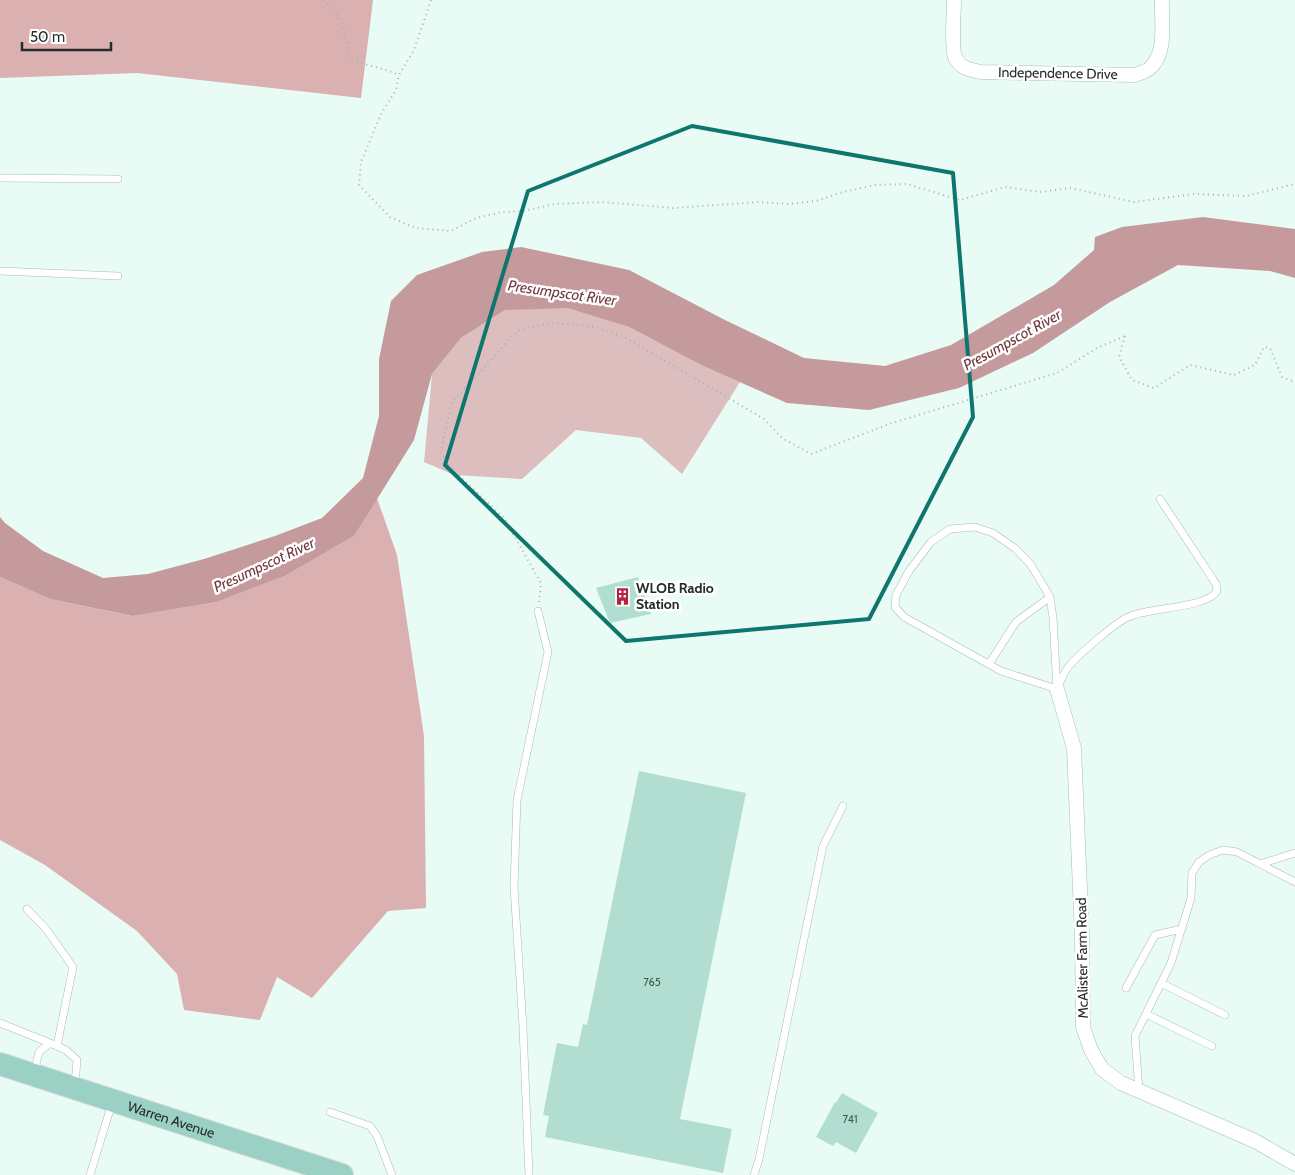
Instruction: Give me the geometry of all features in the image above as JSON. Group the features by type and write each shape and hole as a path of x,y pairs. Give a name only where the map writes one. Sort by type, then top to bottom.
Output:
{"main road":[{"name":"Warren Avenue","path":"0,1064 342,1175"}],"street":[{"name":"Independence Drive","path":"954,0 954,56 960,65 970,70 981,72 1135,75 1151,68 1159,56 1162,0"},
{"name":"McAlister Farm Road","path":"1057,689 1074,748 1082,936 1083,1027 1091,1050 1102,1069 1121,1084 1255,1141 1295,1164"}],"lane":[{"path":"0,178 118,179"},
{"path":"0,271 118,276"},
{"path":"1057,689 1070,665 1102,636 1127,617 1200,601 1213,597 1217,592 1216,584 1160,498"},
{"path":"975,527 993,533 1016,549 1031,565 1050,597 1057,689 1001,671 904,617 895,607 896,595 910,571 931,542 950,529 975,527"},
{"path":"989,664 1016,622 1050,597"},
{"path":"529,1175 514,887 517,800 548,652 538,611"},
{"path":"754,1175 759,1159 824,846 842,806"},
{"path":"1139,1092 1135,1036 1171,963 1191,898 1192,873 1199,862 1209,855 1223,850 1237,852 1295,882"},
{"path":"1260,864 1295,853"},
{"path":"27,909 46,929 73,967 53,1045 39,1052 33,1075"},
{"path":"1126,988 1155,935 1182,928"},
{"path":"1161,982 1225,1015"},
{"path":"1146,1014 1212,1046"},
{"path":"0,1023 66,1050 77,1060 75,1088"},
{"path":"90,1175 113,1101"},
{"path":"330,1112 370,1126 377,1136 392,1175"}],"path":[{"path":"323,0 342,21 350,60 389,70 398,75"},
{"path":"431,0 414,50 398,75 396,90 382,112 360,162 359,185 390,217 415,228 451,231 476,218 555,204 602,202 673,208 758,202 789,204 816,202 843,192 875,185 907,184 960,200 1006,187 1040,192 1070,188 1134,202 1194,194 1246,196 1295,184"},
{"path":"538,611 541,583 504,518 450,467 441,451 452,400 472,381 518,330 549,322 591,326 626,338 764,419 782,438 811,454 889,424 1057,373 1097,348 1125,336 1119,357 1132,380 1154,388 1190,365 1234,375 1255,365 1264,347 1270,348 1282,377 1295,382"}],"highlighted area":[{"path":"692,126 953,173 973,417 869,619 626,641 445,465 528,191"}],"shaded area":[{"path":"0,0 373,0 361,98 137,73 0,78"},
{"path":"568,307 629,327 701,365 740,382 682,474 641,438 576,430 522,479 454,475 424,462 432,374 461,338 505,310"},
{"path":"377,498 397,555 424,736 426,908 388,911 312,998 277,977 260,1020 184,1010 177,974 137,931 45,865 0,840 0,577 50,599 131,616 217,602 285,576 354,536"}],"water":[{"name":"Presumpscot River","path":"1203,217 1295,229 1295,278 1270,271 1178,265 1110,302 1033,353 959,388 869,410 787,403 701,365 629,327 568,308 505,310 461,338 432,374 414,440 354,536 285,576 217,602 132,616 50,599 0,577 0,517 5,523 43,551 103,578 148,574 204,559 275,536 322,518 363,478 379,416 379,359 391,301 417,275 482,252 521,247 629,270 725,320 804,358 885,366 951,345 1054,285 1094,250 1095,237 1122,227"}],"building":[{"name":"WLOB Radio Station","path":"638,577 651,614 610,623 596,588"},
{"path":"639,771 746,793 680,1119 732,1129 723,1173 545,1137 549,1116 543,1115 557,1043 578,1047 583,1024 587,1025"},
{"path":"842,1093 878,1113 856,1153 836,1142 833,1146 816,1137"}],"place":[{"name":"WLOB Radio Station","path":"622,596"}]}
